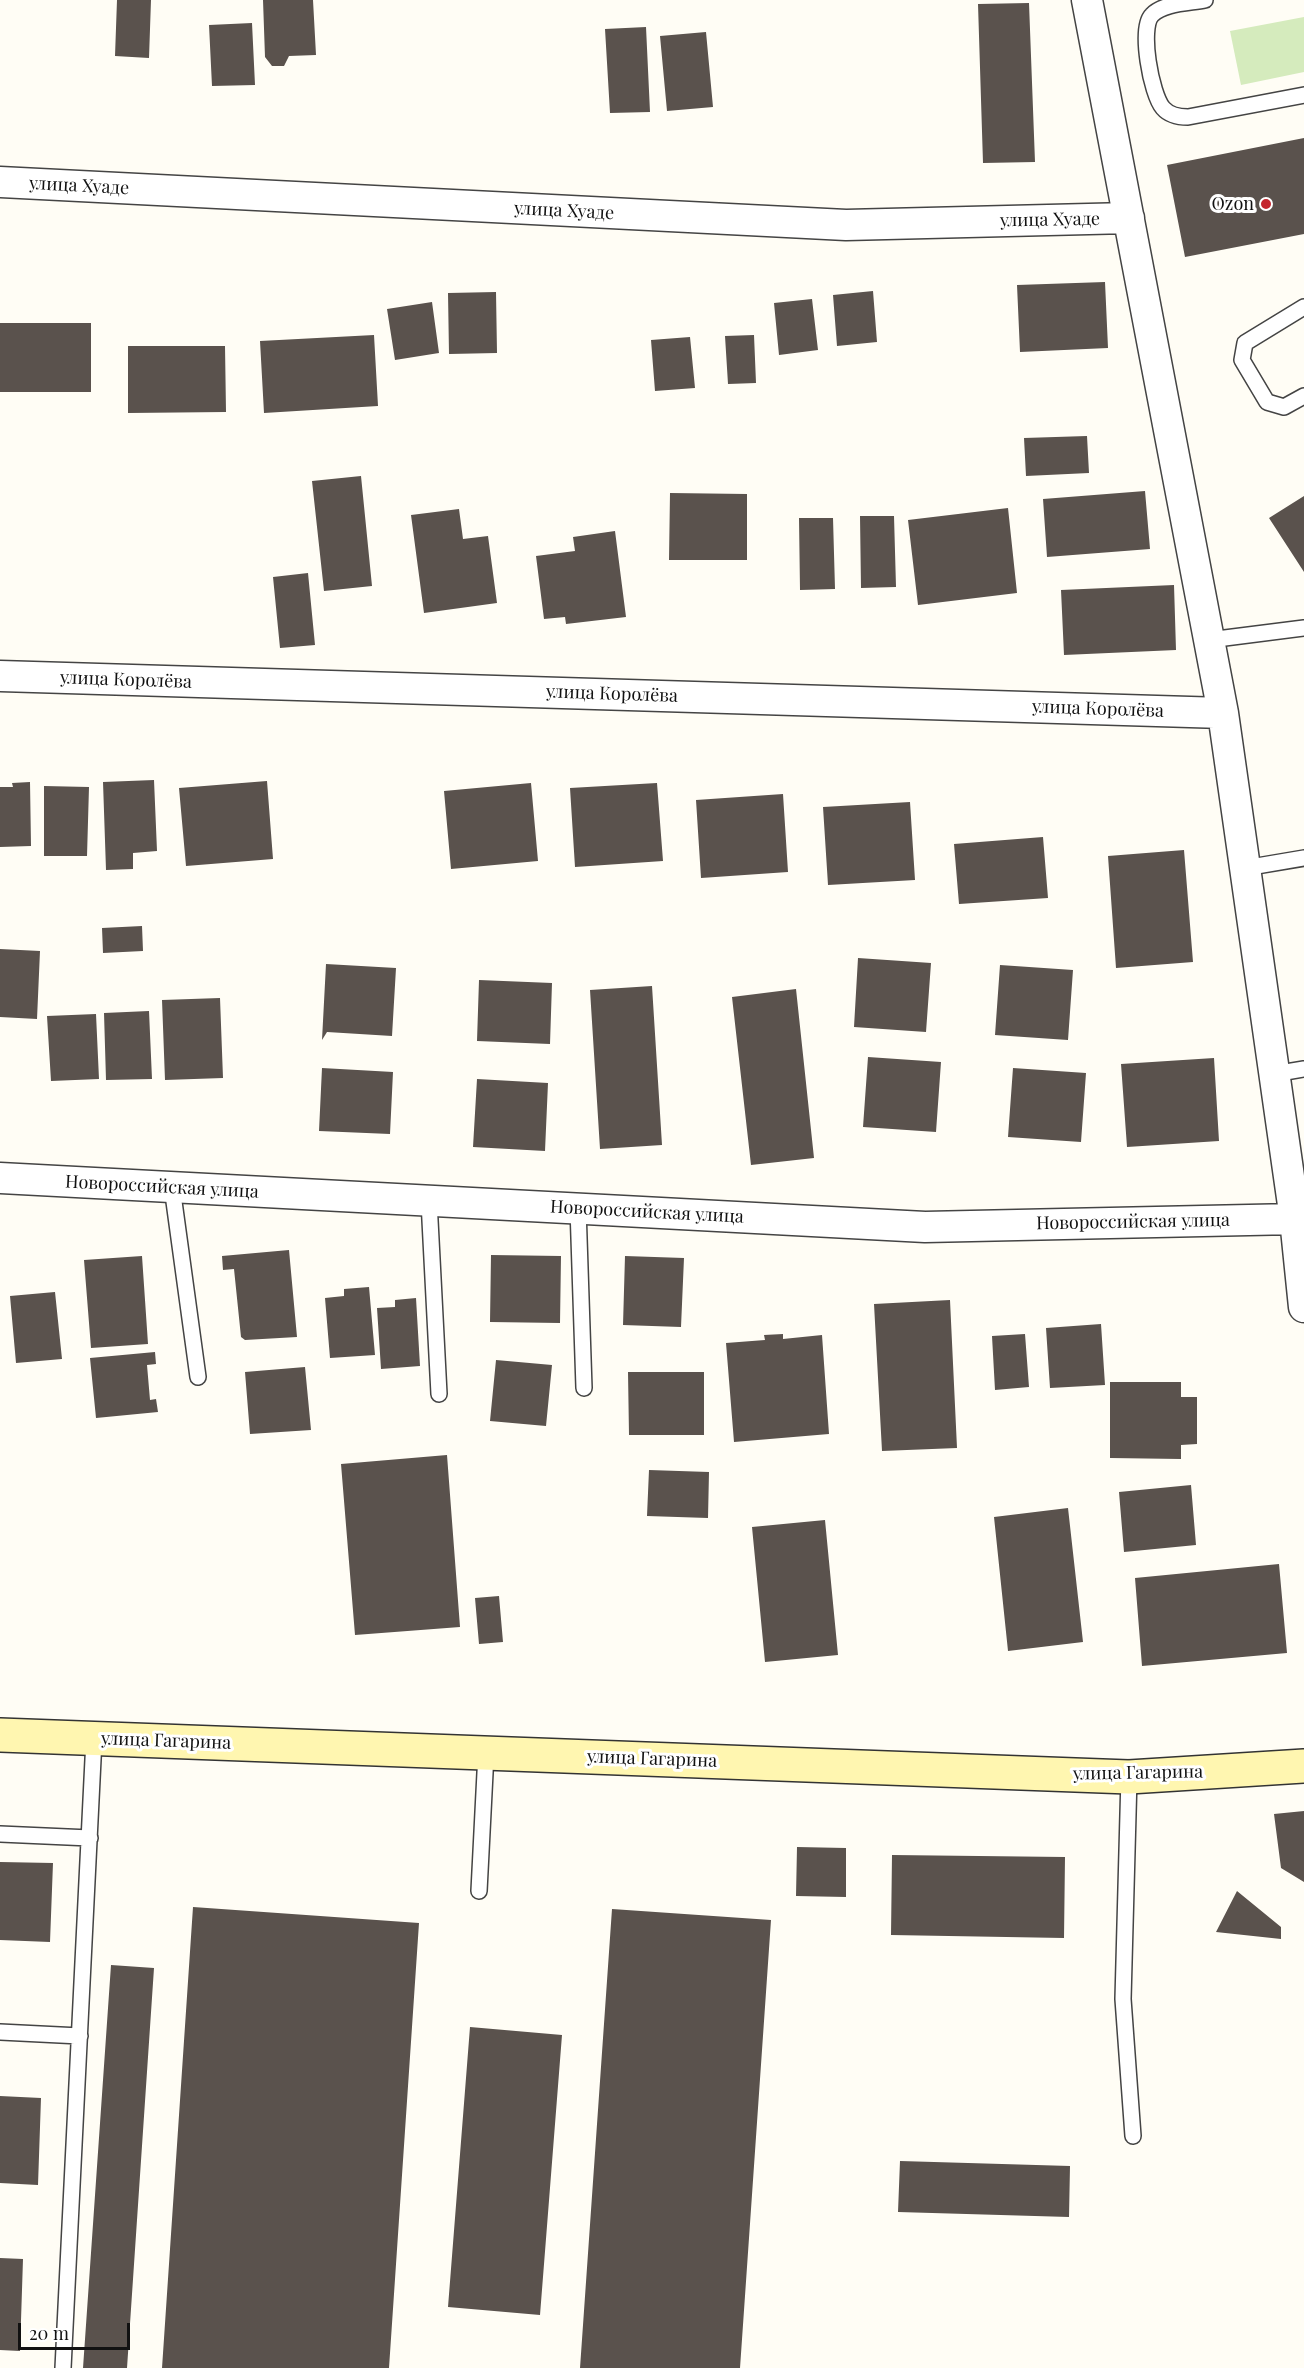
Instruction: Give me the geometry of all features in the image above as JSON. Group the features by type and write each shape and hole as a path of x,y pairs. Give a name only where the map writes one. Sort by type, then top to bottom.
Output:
{"street":[{"path":"1087,0 1223,713 1295,1219 1304,1307"},
{"name":"улица Хуаде","path":"0,182 846,225 1129,218"},
{"name":"улица Королёва","path":"0,676 1223,713"},
{"name":"Новороссийская улица","path":"0,1178 925,1227 1295,1219"},
{"name":"улица Гагарина","path":"0,1735 1129,1776 1304,1766"}],"lane":[{"path":"1205,0 1157,10 1146,25 1144,36 1157,98 1163,108 1177,117 1188,117 1304,95"},
{"path":"1304,307 1245,343 1241,354 1242,360 1267,402 1284,407 1304,396"},
{"path":"1209,640 1304,628"},
{"path":"1245,868 1304,858"},
{"path":"1274,1074 1304,1069"},
{"path":"172,1187 198,1377"},
{"path":"429,1201 439,1394"},
{"path":"578,1208 584,1388"},
{"path":"63,2368 94,1738"},
{"path":"479,1891 486,1753"},
{"path":"1129,1776 1123,1999 1133,2136"},
{"path":"0,1834 90,1838"},
{"path":"0,2032 80,2036"}],"green space":[{"path":"1304,17 1304,72 1241,85 1230,31"}],"building":[{"path":"117,0 151,0 149,58 115,56"},
{"path":"263,0 313,0 316,55 289,56 284,66 272,66 265,57"},
{"path":"1029,3 1035,162 983,163 978,4"},
{"path":"252,23 255,85 212,86 209,25"},
{"path":"646,27 650,112 610,113 605,29"},
{"path":"706,32 713,107 667,111 660,36"},
{"path":"1304,138 1304,234 1185,257 1167,165"},
{"path":"1105,282 1108,348 1020,352 1017,285"},
{"path":"873,291 877,342 837,346 833,295"},
{"path":"496,292 497,353 449,354 448,293"},
{"path":"812,299 818,350 779,355 774,303"},
{"path":"432,302 439,353 395,360 387,309"},
{"path":"0,323 91,323 91,392 0,392"},
{"path":"374,335 378,406 264,413 260,341"},
{"path":"754,335 756,383 728,384 725,336"},
{"path":"690,337 695,388 655,391 651,340"},
{"path":"128,346 225,346 226,412 128,413"},
{"path":"1087,436 1089,473 1026,476 1024,438"},
{"path":"361,476 372,586 324,591 312,481"},
{"path":"1145,491 1150,549 1047,557 1043,499"},
{"path":"670,493 747,494 747,560 669,560"},
{"path":"1304,496 1304,572 1269,518"},
{"path":"1008,508 1017,593 918,605 908,520"},
{"path":"459,509 463,539 488,536 497,603 424,613 411,515"},
{"path":"860,516 894,516 896,587 861,588"},
{"path":"799,518 833,518 835,589 800,590"},
{"path":"615,531 626,617 566,624 565,617 544,619 536,556 575,551 573,537"},
{"path":"308,573 315,645 280,648 273,577"},
{"path":"1174,585 1176,650 1064,655 1061,590"},
{"path":"154,780 157,851 133,853 133,869 106,870 103,782"},
{"path":"267,781 273,859 186,866 179,788"},
{"path":"30,782 31,846 0,847 0,787 13,787 12,783"},
{"path":"531,783 538,861 451,869 444,791"},
{"path":"657,783 663,861 575,867 570,788"},
{"path":"44,786 89,787 87,856 44,856"},
{"path":"783,794 788,872 701,878 696,800"},
{"path":"910,802 915,880 828,885 823,807"},
{"path":"1043,837 1048,898 959,904 954,844"},
{"path":"1184,850 1193,962 1116,968 1108,856"},
{"path":"142,926 143,951 103,953 102,928"},
{"path":"0,949 40,951 37,1019 0,1017"},
{"path":"858,958 931,963 926,1032 854,1027"},
{"path":"326,964 396,968 392,1036 327,1032 322,1040"},
{"path":"1000,965 1073,970 1068,1040 995,1035"},
{"path":"479,980 552,983 550,1044 477,1041"},
{"path":"652,986 662,1145 600,1149 590,990"},
{"path":"796,989 814,1158 751,1165 732,997"},
{"path":"220,998 223,1078 165,1080 162,1000"},
{"path":"149,1011 152,1079 106,1080 104,1013"},
{"path":"96,1014 99,1079 51,1081 47,1016"},
{"path":"868,1057 941,1062 936,1132 863,1127"},
{"path":"1214,1058 1219,1141 1127,1147 1121,1064"},
{"path":"322,1068 393,1072 390,1134 319,1131"},
{"path":"1013,1068 1086,1073 1081,1142 1008,1137"},
{"path":"477,1079 548,1083 545,1151 473,1147"},
{"path":"289,1250 297,1337 245,1340 241,1337 234,1269 223,1270 222,1256"},
{"path":"491,1255 561,1256 560,1323 490,1322"},
{"path":"142,1256 148,1344 91,1348 84,1260"},
{"path":"625,1256 684,1258 681,1327 623,1325"},
{"path":"369,1287 375,1355 330,1358 325,1298 344,1296 344,1289"},
{"path":"55,1292 62,1359 16,1363 10,1296"},
{"path":"416,1298 420,1366 381,1369 377,1308 395,1307 395,1300"},
{"path":"950,1300 957,1448 882,1451 874,1304"},
{"path":"1101,1324 1105,1385 1050,1388 1046,1328"},
{"path":"783,1334 783,1339 822,1335 829,1434 734,1442 726,1343 765,1340 764,1335"},
{"path":"1025,1334 1029,1387 995,1390 992,1336"},
{"path":"155,1352 156,1364 147,1365 150,1400 156,1399 158,1412 96,1418 90,1358"},
{"path":"496,1360 552,1365 546,1426 490,1421"},
{"path":"305,1367 311,1430 250,1434 245,1372"},
{"path":"628,1372 704,1372 704,1435 629,1435"},
{"path":"1110,1382 1181,1382 1181,1397 1197,1397 1197,1444 1181,1445 1181,1459 1110,1458"},
{"path":"447,1455 460,1627 355,1635 341,1464"},
{"path":"649,1470 709,1472 708,1518 647,1516"},
{"path":"1191,1485 1196,1545 1124,1552 1119,1492"},
{"path":"1068,1508 1083,1642 1008,1651 994,1517"},
{"path":"825,1520 838,1655 765,1662 752,1527"},
{"path":"1279,1564 1287,1653 1142,1666 1135,1578"},
{"path":"499,1596 503,1642 479,1644 475,1598"},
{"path":"1304,1811 1304,1882 1281,1868 1274,1814"},
{"path":"797,1847 846,1848 846,1897 796,1896"},
{"path":"892,1855 1065,1857 1064,1938 891,1935"},
{"path":"0,1862 53,1863 50,1942 0,1940"},
{"path":"1237,1891 1281,1927 1281,1939 1216,1932"},
{"path":"193,1907 419,1923 389,2368 162,2368"},
{"path":"612,1909 771,1920 740,2368 580,2368"},
{"path":"111,1965 154,1968 127,2368 83,2368"},
{"path":"470,2027 562,2035 540,2315 448,2307"},
{"path":"0,2096 41,2098 38,2185 0,2183"},
{"path":"900,2161 1070,2166 1069,2217 898,2212"},
{"path":"0,2258 23,2259 20,2351 0,2350"}],"place":[{"name":"Ozon","path":"1266,204"}]}
